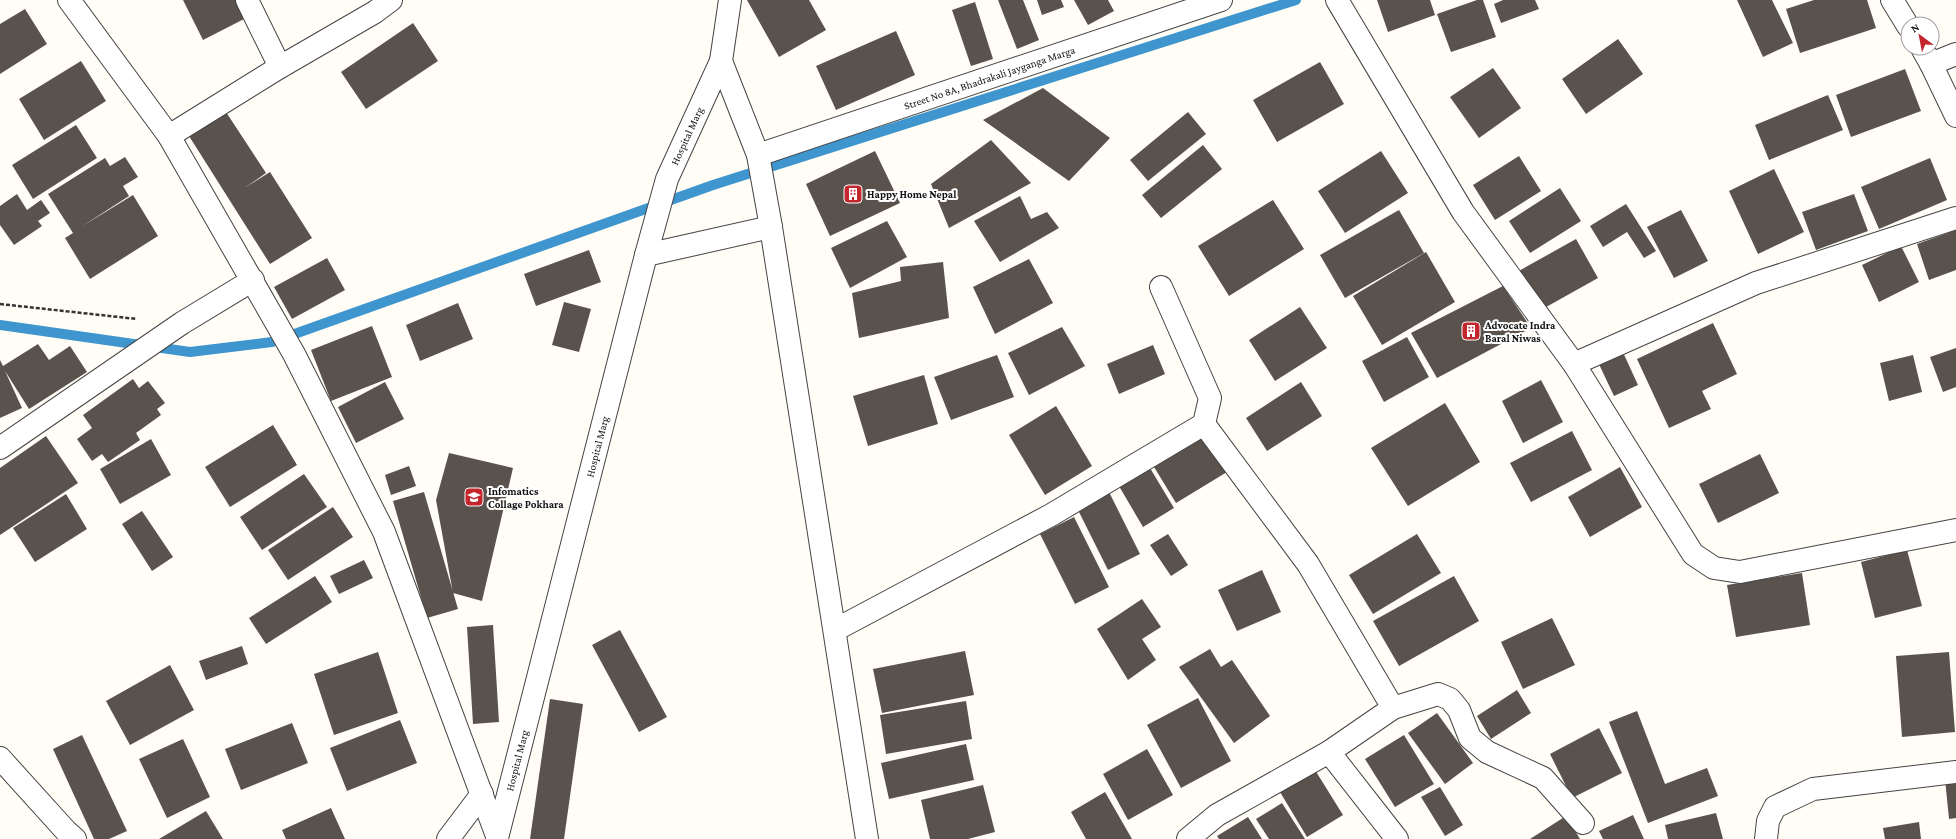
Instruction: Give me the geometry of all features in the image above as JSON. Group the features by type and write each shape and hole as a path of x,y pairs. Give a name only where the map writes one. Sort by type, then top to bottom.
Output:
{"street":[{"path":"69,0 169,136 253,280 294,354 384,532 497,838"},
{"path":"247,0 280,67"},
{"path":"169,136 280,67 375,12 391,0"},
{"path":"730,0 721,62 758,155 836,630 867,839"},
{"name":"Street No 8A, Bhadrakali Jayganga Marga","path":"758,155 1222,0"},
{"path":"1337,0 1462,212 1574,364 1693,554 1714,568 1740,572 1956,530"},
{"path":"1892,0 1902,16"},
{"path":"1940,55 1956,54"},
{"path":"1926,56 1956,116"},
{"name":"Hospital Marg","path":"497,838 646,255 667,179 721,62"},
{"path":"1574,364 1756,283 1956,218"},
{"path":"646,255 771,227"},
{"path":"0,448 182,323 253,280"},
{"path":"836,630 1051,515 1204,424 1210,398 1162,288"},
{"path":"1204,424 1308,564 1393,708"},
{"path":"1188,839 1217,815 1329,752 1393,708 1438,694 1450,699 1459,710 1470,738 1487,752 1543,778 1583,823"},
{"path":"1329,752 1397,839"},
{"path":"0,758 66,831 76,839"},
{"path":"1767,830 1775,807 1813,789 1956,772"},
{"path":"448,839 482,794"}],"path":[{"path":"0,304 182,323"}],"building":[{"path":"183,0 237,0 246,18 203,40"},
{"path":"747,0 809,0 826,30 779,57"},
{"path":"998,0 1023,0 1039,40 1017,49"},
{"path":"1037,0 1061,0 1064,7 1042,15"},
{"path":"1074,0 1108,0 1114,11 1088,25"},
{"path":"1377,0 1430,0 1435,15 1388,32"},
{"path":"1477,0 1483,0 1496,37 1451,52 1437,14"},
{"path":"1503,0 1535,0 1539,9 1501,23 1494,4"},
{"path":"1737,0 1772,0 1793,43 1763,57"},
{"path":"1814,0 1867,0 1876,28 1800,53 1786,9"},
{"path":"975,2 993,59 971,66 952,10"},
{"path":"25,9 47,44 0,74 0,24"},
{"path":"413,23 438,61 366,109 341,72"},
{"path":"896,31 915,75 836,110 816,66"},
{"path":"1618,39 1643,74 1586,114 1562,79"},
{"path":"81,61 106,101 44,140 19,99"},
{"path":"1320,62 1344,104 1277,142 1253,100"},
{"path":"1493,68 1521,108 1479,138 1450,97"},
{"path":"1905,69 1921,111 1851,137 1836,95"},
{"path":"1043,88 1110,138 1069,181 983,120"},
{"path":"1828,95 1843,130 1769,160 1755,125"},
{"path":"226,112 266,173 246,187 270,172 312,238 270,264 189,136"},
{"path":"1188,112 1206,134 1148,181 1130,160"},
{"path":"76,125 97,158 33,199 12,165"},
{"path":"991,140 1031,183 949,228 931,184"},
{"path":"1203,145 1222,169 1161,218 1142,195"},
{"name":"Happy Home Nepal","path":"875,151 900,203 830,236 806,184"},
{"path":"1381,151 1408,193 1345,233 1318,191"},
{"path":"1519,156 1541,191 1495,220 1473,185"},
{"path":"125,157 138,177 123,186 129,196 81,227 133,195 158,236 90,279 65,238 73,233 48,194 105,158 110,166"},
{"path":"1930,158 1947,200 1879,229 1861,187"},
{"path":"1774,169 1804,232 1758,254 1729,191"},
{"path":"1560,188 1581,221 1530,253 1509,221"},
{"path":"17,194 27,210 41,200 50,213 38,221 42,226 14,245 0,225 0,206"},
{"path":"1854,194 1868,231 1816,250 1802,212"},
{"path":"1020,196 1031,219 1047,212 1059,228 1000,262 974,221"},
{"path":"1273,200 1304,249 1229,296 1198,246"},
{"path":"1626,204 1656,251 1644,258 1627,232 1603,247 1590,226"},
{"path":"1399,210 1424,253 1345,298 1320,255"},
{"path":"1681,210 1708,261 1674,278 1647,227"},
{"path":"887,221 907,257 850,288 831,248"},
{"path":"1956,230 1956,270 1929,280 1917,244"},
{"path":"1576,239 1598,278 1539,311 1517,272"},
{"path":"1901,246 1919,282 1879,302 1862,265"},
{"path":"589,250 601,282 536,306 524,274"},
{"path":"1426,252 1455,302 1382,345 1353,296"},
{"path":"327,258 345,290 292,319 274,287"},
{"path":"1029,259 1053,303 995,334 973,287"},
{"path":"943,262 949,318 859,338 852,293 901,281 900,267"},
{"name":"Advocate Indra Baral Niwas","path":"1503,286 1531,328 1437,378 1411,333"},
{"path":"564,302 591,309 579,352 552,345"},
{"path":"458,303 473,339 420,361 406,325"},
{"path":"1300,307 1327,348 1275,381 1249,340"},
{"path":"1713,323 1737,374 1702,391 1711,409 1669,428 1637,359"},
{"path":"372,326 392,377 331,401 311,350"},
{"path":"1062,327 1085,366 1029,395 1008,353"},
{"path":"1407,337 1429,377 1384,402 1362,361"},
{"path":"38,344 49,360 70,346 87,372 29,409 5,371 22,408 0,418 0,360 3,366"},
{"path":"1153,345 1165,374 1119,394 1107,364"},
{"path":"1621,348 1638,385 1614,396 1597,360"},
{"path":"1956,348 1956,387 1943,392 1930,357"},
{"path":"997,355 1014,397 951,420 934,377"},
{"path":"1913,355 1922,392 1889,401 1880,363"},
{"path":"924,375 938,424 868,446 853,396"},
{"path":"133,379 139,388 148,381 165,403 157,409 161,415 136,433 140,440 108,462 102,454 92,461 77,439 92,428 83,415"},
{"path":"1541,380 1563,422 1523,443 1502,401"},
{"path":"385,382 404,419 356,443 338,407"},
{"path":"1301,382 1322,416 1267,451 1246,418"},
{"path":"1445,403 1480,462 1408,506 1371,448"},
{"path":"1056,406 1092,466 1045,495 1009,435"},
{"path":"273,425 297,465 230,507 205,467"},
{"path":"1203,431 1227,472 1176,503 1151,462"},
{"path":"1572,431 1592,470 1531,502 1510,463"},
{"path":"46,436 78,483 0,535 0,468"},
{"path":"151,439 171,475 120,504 100,469"},
{"path":"449,453 513,468 482,601 453,593 436,500"},
{"path":"1760,454 1779,493 1718,523 1699,484"},
{"path":"1147,463 1174,508 1143,527 1116,481"},
{"path":"409,466 416,486 391,495 385,475"},
{"path":"1620,467 1642,507 1590,537 1568,497"},
{"path":"304,474 327,507 262,550 240,517"},
{"path":"424,492 458,609 427,618 393,501"},
{"path":"1109,492 1140,554 1108,570 1077,508"},
{"path":"66,494 87,529 35,562 13,528"},
{"path":"333,507 353,537 288,580 268,550"},
{"path":"142,511 173,557 152,571 122,524"},
{"path":"1074,517 1109,587 1075,604 1040,534"},
{"path":"1168,534 1188,565 1171,576 1150,545"},
{"path":"1417,534 1441,573 1373,614 1349,575"},
{"path":"1907,550 1922,606 1875,618 1861,562"},
{"path":"364,560 373,578 339,594 330,576"},
{"path":"1262,570 1281,612 1237,631 1218,590"},
{"path":"1802,573 1810,625 1736,637 1727,585"},
{"path":"315,576 332,602 266,644 249,618"},
{"path":"1454,576 1479,621 1399,666 1373,621"},
{"path":"1142,599 1161,627 1142,639 1156,660 1128,680 1097,629"},
{"path":"1552,618 1575,665 1523,689 1501,642"},
{"path":"493,625 499,722 473,724 467,627"},
{"path":"620,630 667,717 639,732 592,645"},
{"path":"242,646 248,664 206,680 199,661"},
{"path":"1210,649 1221,667 1232,660 1270,716 1234,743 1179,667"},
{"path":"965,651 974,695 882,713 873,669"},
{"path":"378,652 398,713 334,735 314,674"},
{"path":"1949,652 1955,732 1902,737 1896,656"},
{"path":"170,665 194,710 130,745 106,701"},
{"path":"1517,690 1531,713 1491,739 1477,716"},
{"path":"1198,698 1231,761 1181,788 1147,725"},
{"path":"550,699 583,704 564,839 530,839"},
{"path":"966,701 972,739 886,754 880,715"},
{"path":"1637,711 1665,784 1707,768 1718,796 1648,823 1609,722"},
{"path":"1437,713 1473,763 1445,784 1408,733"},
{"path":"400,720 417,763 347,791 330,748"},
{"path":"292,723 308,763 241,790 225,749"},
{"path":"1599,728 1622,773 1572,798 1550,754"},
{"path":"82,735 127,831 109,839 94,839 53,749"},
{"path":"1404,735 1434,784 1395,807 1365,759"},
{"path":"183,739 210,797 167,818 139,759"},
{"path":"966,744 974,780 889,799 881,763"},
{"path":"1147,749 1173,795 1128,820 1103,774"},
{"path":"1315,770 1343,815 1307,837 1280,792"},
{"path":"1956,778 1956,818 1949,819 1945,779"},
{"path":"983,785 995,832 968,839 930,839 921,800"},
{"path":"1440,787 1463,825 1445,836 1421,797"},
{"path":"1105,792 1132,839 1086,839 1071,812"},
{"path":"1282,803 1305,839 1269,839 1256,819"},
{"path":"331,808 345,839 286,839 282,830"},
{"path":"206,811 223,839 159,839"},
{"path":"1716,813 1723,839 1668,839 1665,825"},
{"path":"1633,815 1644,839 1603,839 1599,831"},
{"path":"1566,816 1580,839 1530,839"},
{"path":"1248,817 1262,839 1219,839 1217,836"},
{"path":"1919,822 1921,839 1885,839 1883,828"}],"waterway":[{"path":"0,325 190,352 272,342 713,185 1296,0"}],"place":[{"name":"Happy Home Nepal","path":"853,194"},
{"name":"Advocate Indra Baral Niwas","path":"1471,331"},
{"name":"Infomatics Collage Pokhara","path":"474,497"}]}
